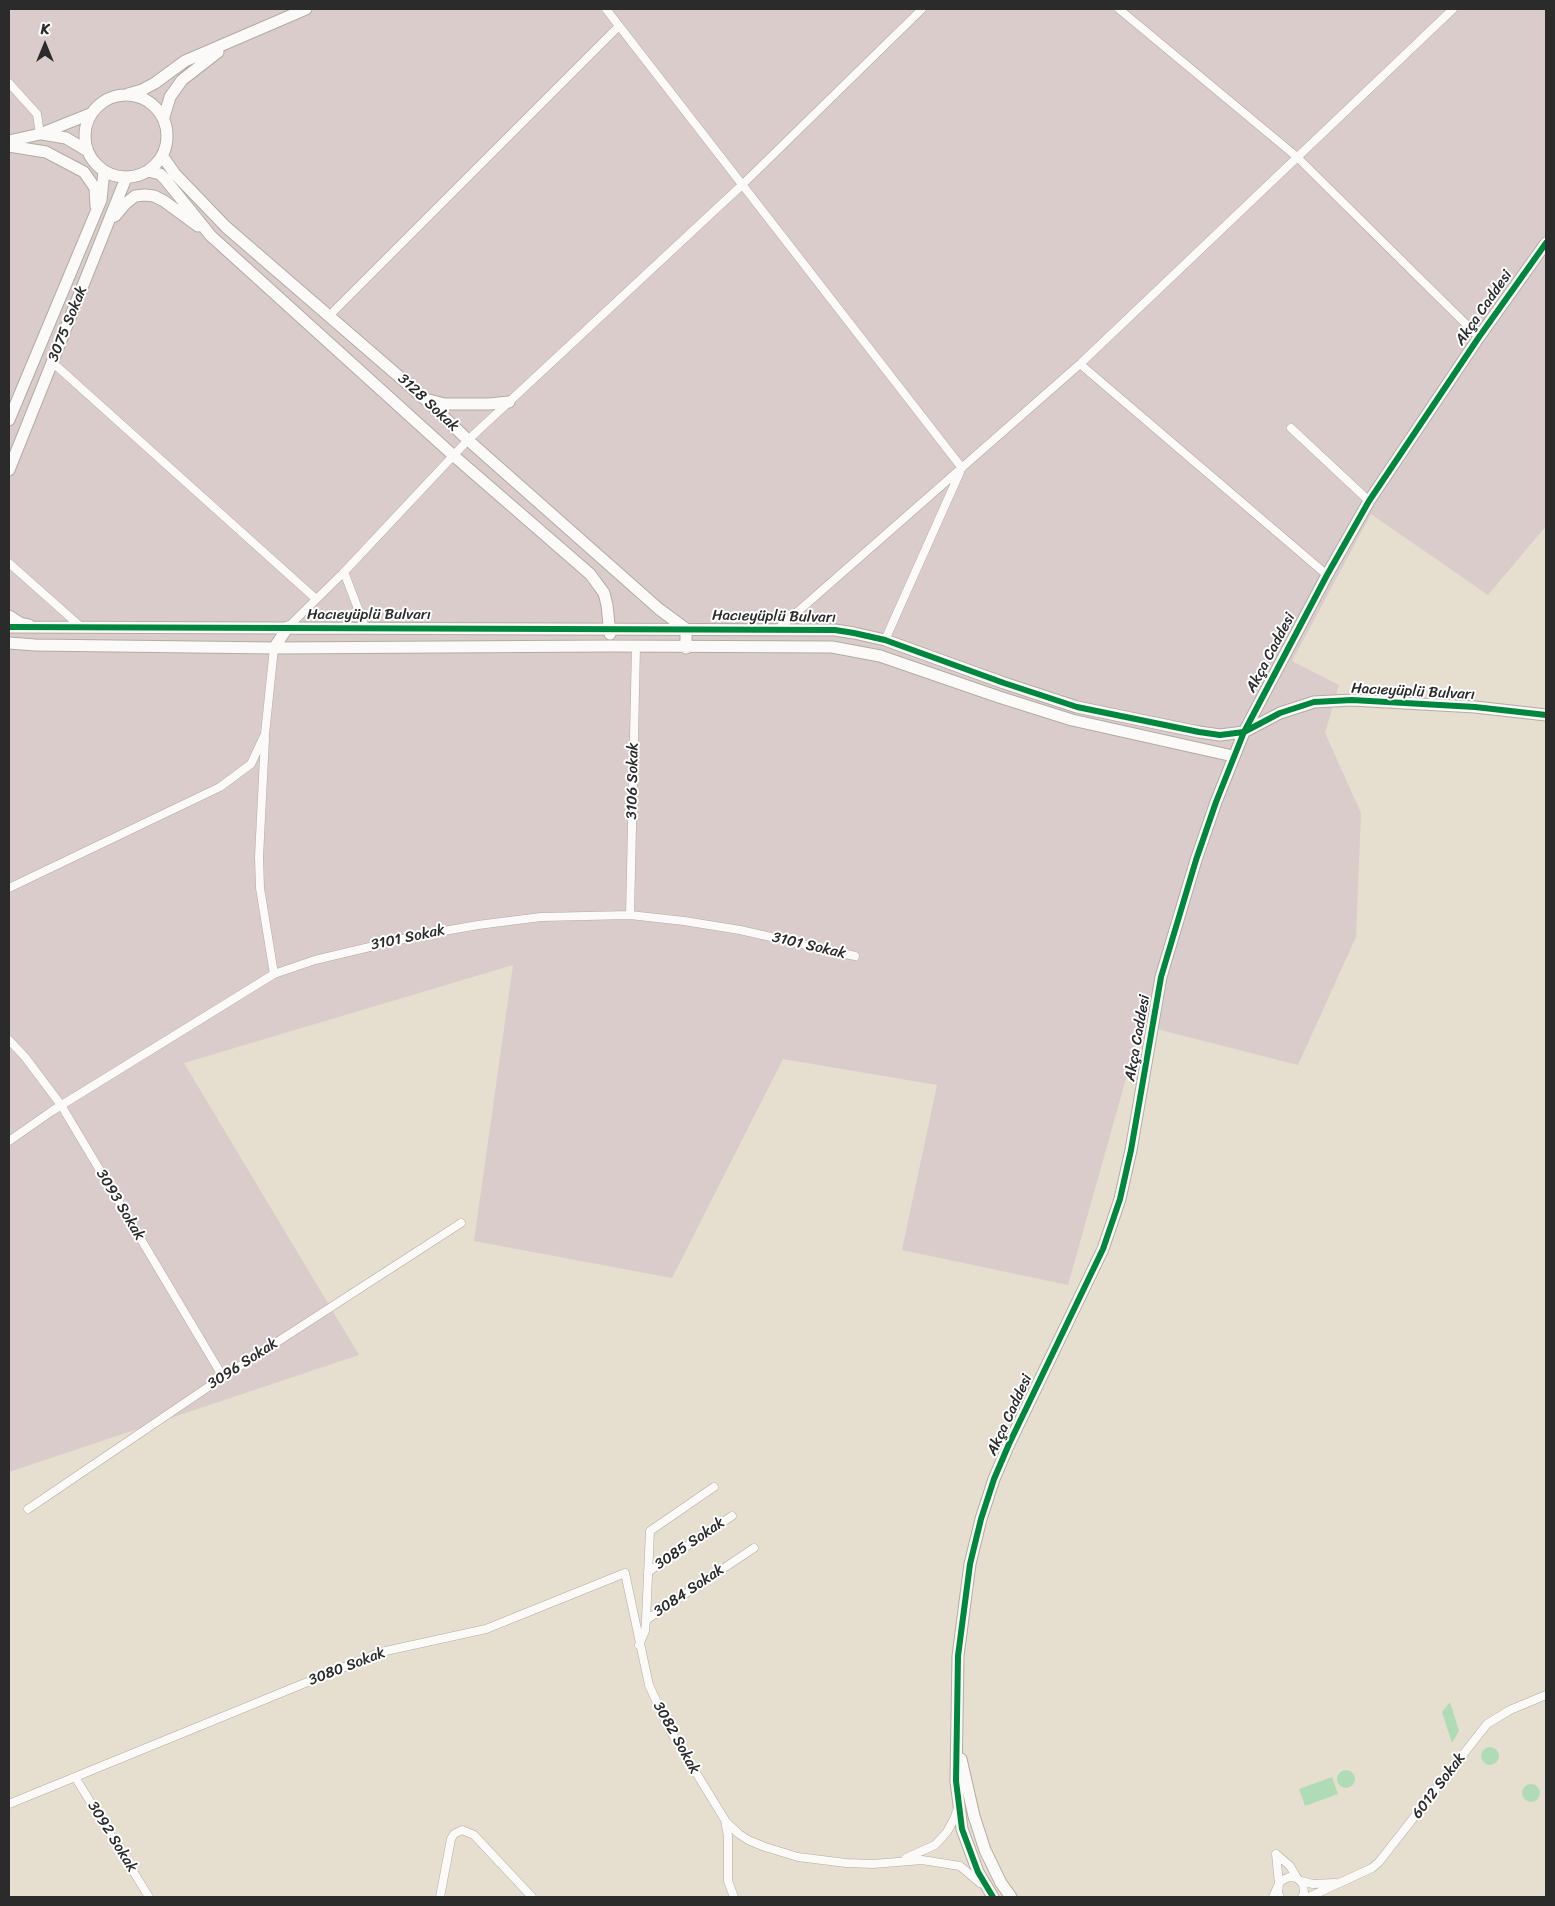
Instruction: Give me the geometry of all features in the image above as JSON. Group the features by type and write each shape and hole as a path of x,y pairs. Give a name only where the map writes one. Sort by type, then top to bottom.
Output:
{"street":[{"path":"9,141 40,134 90,114 100,104 112,97 142,90 155,83 185,61 306,9"},
{"path":"606,9 962,468"},
{"path":"274,974 260,888 265,734 274,648 288,627 344,572 468,440 742,185 922,9"},
{"path":"1118,9 1297,157 1479,337"},
{"path":"778,629 1080,364 1453,9"},
{"path":"316,330 619,26"},
{"path":"90,114 85,128 84,142 86,150 97,167 109,175 126,178 148,171 163,157 168,136 164,117 170,97 182,80 231,42"},
{"path":"9,83 37,114 40,134"},
{"path":"125,94 138,96 150,102 164,117"},
{"path":"40,134 66,138 86,150"},
{"path":"9,146 39,149 84,172 95,188 96,211"},
{"name":"3128 Sokak","path":"163,157 175,174 226,226 425,398 468,440 659,609 686,628"},
{"name":"3075 Sokak","path":"9,420 96,211 103,191 104,171"},
{"name":"3128 Sokak","path":"148,171 160,174 165,179 211,236"},
{"name":"3075 Sokak","path":"9,470 126,178"},
{"name":"3128 Sokak","path":"107,228 125,204 135,196 145,195 154,196 164,201 211,236 454,456 598,582 604,592 608,606 611,646"},
{"name":"Akça Caddesi","path":"990,1894 978,1872 965,1837 958,1806 956,1781 958,1748 957,1692 962,1621 970,1564 981,1519 994,1479 1103,1249 1120,1199 1131,1150 1160,976 1196,860 1233,756 1244,732 1327,575 1369,501 1479,337 1546,243"},
{"path":"52,362 316,599"},
{"path":"1080,364 1327,575"},
{"path":"425,398 444,404 509,402"},
{"path":"1291,428 1369,501"},
{"path":"885,640 962,468"},
{"path":"9,563 81,627"},
{"path":"344,572 365,627"},
{"path":"9,616 20,623 41,627"},
{"name":"Hacıeyüplü Bulvarı","path":"9,627 835,630 854,632 885,640 1004,683 1078,707 1220,735 1244,732 1292,709 1314,702 1352,700 1475,707 1546,716"},
{"path":"686,628 686,648"},
{"name":"Hacıeyüplü Bulvarı","path":"9,643 35,645 274,648 832,647 880,656 1072,720 1233,756"},
{"path":"9,648 35,645"},
{"name":"3106 Sokak","path":"630,915 636,647"},
{"path":"1072,720 1078,707"},
{"path":"9,888 220,787 251,764 265,734"},
{"name":"3101 Sokak","path":"9,1141 61,1105 274,974 315,960 365,948 478,925 541,917 630,915 740,930 855,956"},
{"name":"3093 Sokak","path":"9,1040 25,1057 61,1105 223,1377"},
{"name":"3096 Sokak","path":"28,1509 223,1377 461,1223"},
{"path":"646,1620 650,1530 714,1487"},
{"name":"3085 Sokak","path":"648,1572 732,1516"},
{"name":"3084 Sokak","path":"639,1645 645,1630 646,1620 754,1548"},
{"name":"3082 Sokak","path":"625,1573 648,1685 668,1727 725,1820 728,1836 728,1881 734,1897"},
{"name":"3080 Sokak","path":"9,1804 381,1652 486,1629 625,1573"},
{"name":"6012 Sokak","path":"1309,1897 1372,1868 1387,1855 1487,1724 1510,1710 1546,1695"},
{"name":"Akça Caddesi","path":"958,1748 979,1834 994,1870 1011,1897"},
{"name":"3092 Sokak","path":"75,1777 149,1897"},
{"path":"898,1861 935,1845 947,1832 954,1820 958,1806"},
{"path":"725,1820 748,1840 798,1856 846,1863 873,1864 922,1860 960,1866 972,1875 990,1894"},
{"path":"440,1897 451,1838 462,1830 474,1834 532,1897"},
{"path":"1280,1897 1278,1893 1276,1854 1290,1866 1299,1879 1304,1889 1302,1897"},
{"name":"6012 Sokak","path":"1279,1884 1284,1878 1293,1877 1313,1884 1338,1883"},
{"path":"1273,1897 1279,1884"}],"shaded area":[{"path":"9,9 1546,9 1546,526 1488,595 1371,514 1292,661 1339,685 1325,733 1361,813 1356,937 1298,1065 1141,1025 1068,1285 902,1250 937,1085 783,1059 672,1278 474,1241 513,965 184,1063 359,1355 9,1472"}],"green space":[{"path":"1450,1702 1459,1731 1452,1743 1442,1712"},
{"path":"1490,1747 1496,1750 1499,1756 1496,1762 1490,1765 1484,1762 1481,1756 1484,1750"},
{"path":"1346,1770 1352,1773 1355,1779 1352,1785 1346,1788 1340,1785 1337,1779 1340,1773"},
{"path":"1332,1777 1338,1794 1305,1806 1299,1789"},
{"path":"1531,1784 1537,1787 1540,1793 1537,1799 1531,1802 1525,1799 1522,1793 1525,1787"}],"cycle path":[{"path":"993,1897 978,1872 962,1829 956,1781 958,1656 970,1564 981,1519 994,1479 1103,1249 1120,1199 1131,1150 1161,977 1196,860 1216,802 1244,732 1327,575 1369,501 1479,337 1546,243"},
{"path":"9,627 835,630 885,640 1077,707 1220,735 1244,732 1280,713 1314,702 1352,700 1475,707 1546,715"}]}
